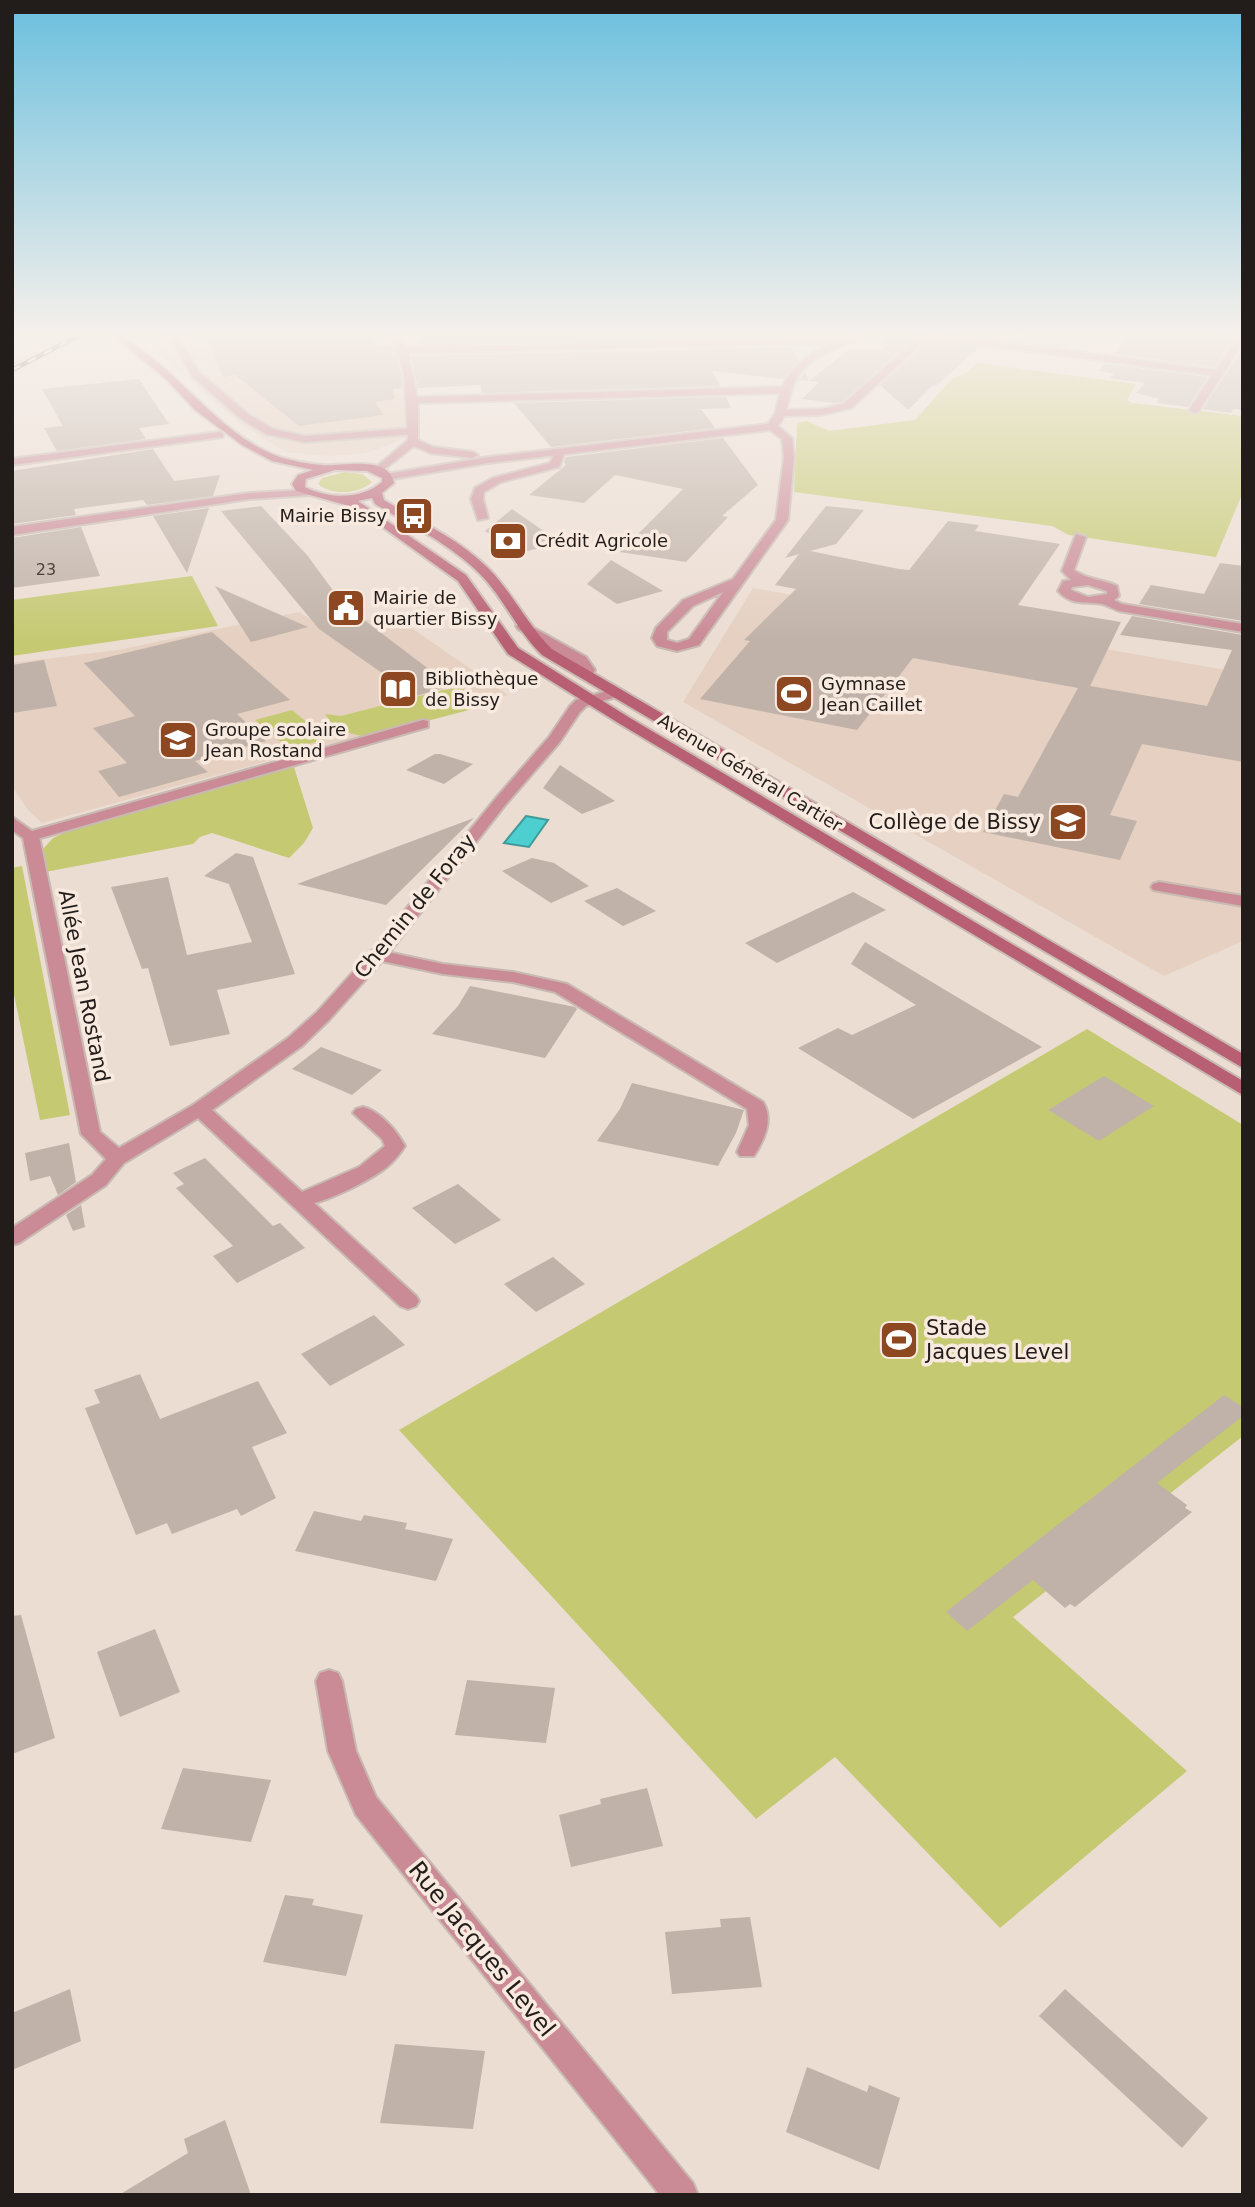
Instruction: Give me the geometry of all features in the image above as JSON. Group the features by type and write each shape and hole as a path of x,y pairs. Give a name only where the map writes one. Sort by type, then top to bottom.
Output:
{"main road":[{"path":"221,436 253,458 302,485 339,498 376,492 388,483 382,474 359,467 324,469 256,455 226,436"},
{"path":"237,436 272,457"},
{"path":"302,485 324,469"},
{"path":"376,492 379,502 475,563 494,582 527,632 506,641"},
{"name":"Avenue Général Cartier","path":"339,498 360,506 461,578 470,587 513,651 1243,1089"},
{"name":"Avenue Général Cartier","path":"586,675 1243,1062"}],"street":[{"path":"12,462 196,436"},
{"path":"290,436 305,439 413,436 430,450 507,458"},
{"path":"359,467 413,436"},
{"path":"382,474 413,436"},
{"path":"382,474 700,436"},
{"path":"737,582 688,603 662,631 659,638 662,643 677,647 694,642 782,520 789,457 784,436"},
{"path":"482,518 477,499 479,490 504,476 555,465 560,452"},
{"path":"12,531 249,496 302,485"},
{"path":"1080,537 1068,571 1080,581"},
{"path":"1104,600 1113,596 1113,589 1103,584 1080,581 1067,584 1064,591 1079,599 1104,600 1119,607 1243,628"},
{"path":"527,632 581,660 588,670 586,675"},
{"name":"Chemin de Foray","path":"12,1238 99,1180 117,1158 200,1109 295,1042 323,1016 378,955 501,801 554,740 575,709 581,703 614,693"},
{"path":"12,822 31,835 423,724"},
{"name":"Allée Jean Rostand","path":"31,835 91,1133 117,1158"},
{"path":"1159,887 1243,901"},
{"path":"378,955 443,969 513,977 561,988 756,1106 759,1125 747,1152"},
{"path":"200,1109 302,1200 408,1301"},
{"path":"302,1200 389,1157 394,1146 390,1136 363,1113"},
{"name":"Rue Jacques Level","path":"329,1681 342,1751 366,1806 681,2195"}],"shaded area":[{"path":"260,436 406,436 367,453 330,456 286,452"},
{"name":"Collège de Bissy","path":"753,588 1243,673 1243,941 1164,976 683,702"},
{"name":"Groupe scolaire Jean Rostand","path":"299,612 325,628 393,615 508,695 42,823 28,810 12,786 12,663 118,650"}],"green space":[{"path":"796,436 1243,436 1243,492 1216,557 1069,535 1052,526 794,492"},
{"path":"345,472 362,474 372,482 360,489 345,492 330,490 318,484 322,478"},
{"path":"192,576 218,626 12,656 12,600"},
{"path":"461,688 475,695 478,701 469,710 366,737 336,730 325,714 341,716 443,690"},
{"path":"292,710 327,739 289,749 255,720"},
{"path":"294,767 313,828 304,843 289,858 212,833 200,837 193,844 45,872 42,850 53,838 66,832"},
{"path":"22,866 70,1115 40,1120 12,985 12,868"},
{"name":"Stade Jacques Level","path":"1087,1029 1243,1125 1243,1436 1013,1617 1187,1771 1000,1928 835,1757 756,1819 399,1430"}],"water":[{"path":"526,816 548,820 529,847 504,843"}],"building":[{"path":"49,436 144,436 146,439 57,451"},
{"path":"542,436 646,436 551,447"},
{"path":"723,438 758,485 722,516 728,517 686,562 620,552 683,489 615,475 584,503 529,495 566,465 566,457"},
{"path":"153,449 174,481 220,475 213,496 147,505 143,500 74,509 76,515 12,524 12,471"},
{"path":"261,506 307,555 343,604 451,686 415,696 319,629 221,511"},
{"path":"826,506 864,510 836,544 810,551 899,569 909,570 948,521 979,525 975,531 1060,544 1018,605 1121,622 1090,686 1207,706 1232,650 1120,635 1132,616 1243,635 1243,762 1142,744 1110,815 1137,821 1120,860 983,832 1004,794 1018,797 1078,688 913,658 857,730 700,699 750,641 744,640 796,589 775,585 799,554 785,558"},
{"path":"209,508 187,573 153,516"},
{"path":"512,509 561,543 519,553 485,531"},
{"path":"81,527 100,576 12,588 12,538"},
{"path":"611,560 663,591 617,604 587,584"},
{"path":"1220,563 1243,566 1243,621 1139,604 1151,585 1204,594"},
{"path":"215,586 308,627 251,642"},
{"path":"212,632 290,700 237,714 266,741 195,761 208,772 119,797 98,771 127,763 93,728 135,716 84,663"},
{"path":"44,660 57,706 12,713 12,665"},
{"path":"435,754 473,764 444,784 406,770"},
{"path":"560,765 615,801 582,814 543,788"},
{"path":"474,818 386,905 297,884"},
{"path":"236,853 253,857 295,974 217,990 230,1034 170,1046 148,968 142,969 111,887 168,877 187,955 252,942 229,884 204,876"},
{"path":"532,858 554,863 589,886 551,903 502,871"},
{"path":"617,888 656,911 623,926 584,901"},
{"path":"853,892 886,910 777,963 745,943"},
{"path":"865,942 1042,1047 913,1119 798,1048 838,1028 852,1035 916,1005 851,964"},
{"path":"470,986 577,1009 545,1058 432,1034 458,1006"},
{"path":"321,1047 382,1070 352,1095 292,1069"},
{"path":"1104,1076 1154,1106 1099,1141 1048,1110"},
{"path":"632,1083 744,1110 736,1133 718,1166 597,1141 620,1109"},
{"path":"69,1143 76,1182 58,1195 50,1176 30,1181 25,1153"},
{"path":"205,1158 273,1226 280,1223 305,1248 237,1283 213,1256 233,1246 176,1188 184,1184 173,1173"},
{"path":"458,1184 501,1220 455,1244 412,1208"},
{"path":"81,1205 85,1227 73,1231 66,1215"},
{"path":"553,1257 585,1284 536,1312 504,1284"},
{"path":"374,1315 405,1345 330,1386 301,1354"},
{"path":"140,1374 160,1419 258,1381 287,1433 252,1447 276,1498 241,1516 237,1509 172,1534 167,1523 136,1535 85,1408 100,1403 94,1390"},
{"path":"1224,1395 1243,1407 1243,1416 1157,1483 1187,1505 1185,1508 1192,1512 1075,1607 1070,1604 1065,1608 1033,1580 967,1631 946,1612"},
{"path":"314,1511 361,1521 364,1515 407,1523 405,1529 453,1539 436,1581 295,1551"},
{"path":"21,1615 55,1738 12,1754 12,1616"},
{"path":"155,1629 180,1692 120,1717 97,1652"},
{"path":"467,1680 555,1688 546,1743 455,1735"},
{"path":"183,1768 271,1780 251,1842 161,1829"},
{"path":"647,1788 663,1846 571,1867 559,1815 601,1804 600,1799"},
{"path":"285,1895 314,1899 312,1905 363,1915 346,1976 263,1962"},
{"path":"750,1917 762,1987 672,1994 665,1932 721,1927 720,1919"},
{"path":"70,1989 81,2041 12,2070 12,2013"},
{"path":"1065,1989 1208,2118 1182,2148 1039,2016"},
{"path":"395,2044 485,2051 473,2129 380,2123"},
{"path":"807,2067 867,2092 869,2085 900,2098 879,2170 786,2132"},
{"path":"225,2120 251,2195 119,2195 188,2153 184,2139"}],"place":[{"name":"Mairie Bissy","path":"414,516"},
{"name":"Crédit Agricole","path":"508,541"},
{"name":"Mairie de quartier Bissy","path":"346,608"},
{"name":"Bibliothèque de Bissy","path":"398,689"},
{"name":"Gymnase Jean Caillet","path":"794,694"},
{"name":"Groupe scolaire Jean Rostand","path":"178,740"},
{"name":"Collège de Bissy","path":"1068,822"},
{"name":"Stade Jacques Level","path":"899,1340"}]}
